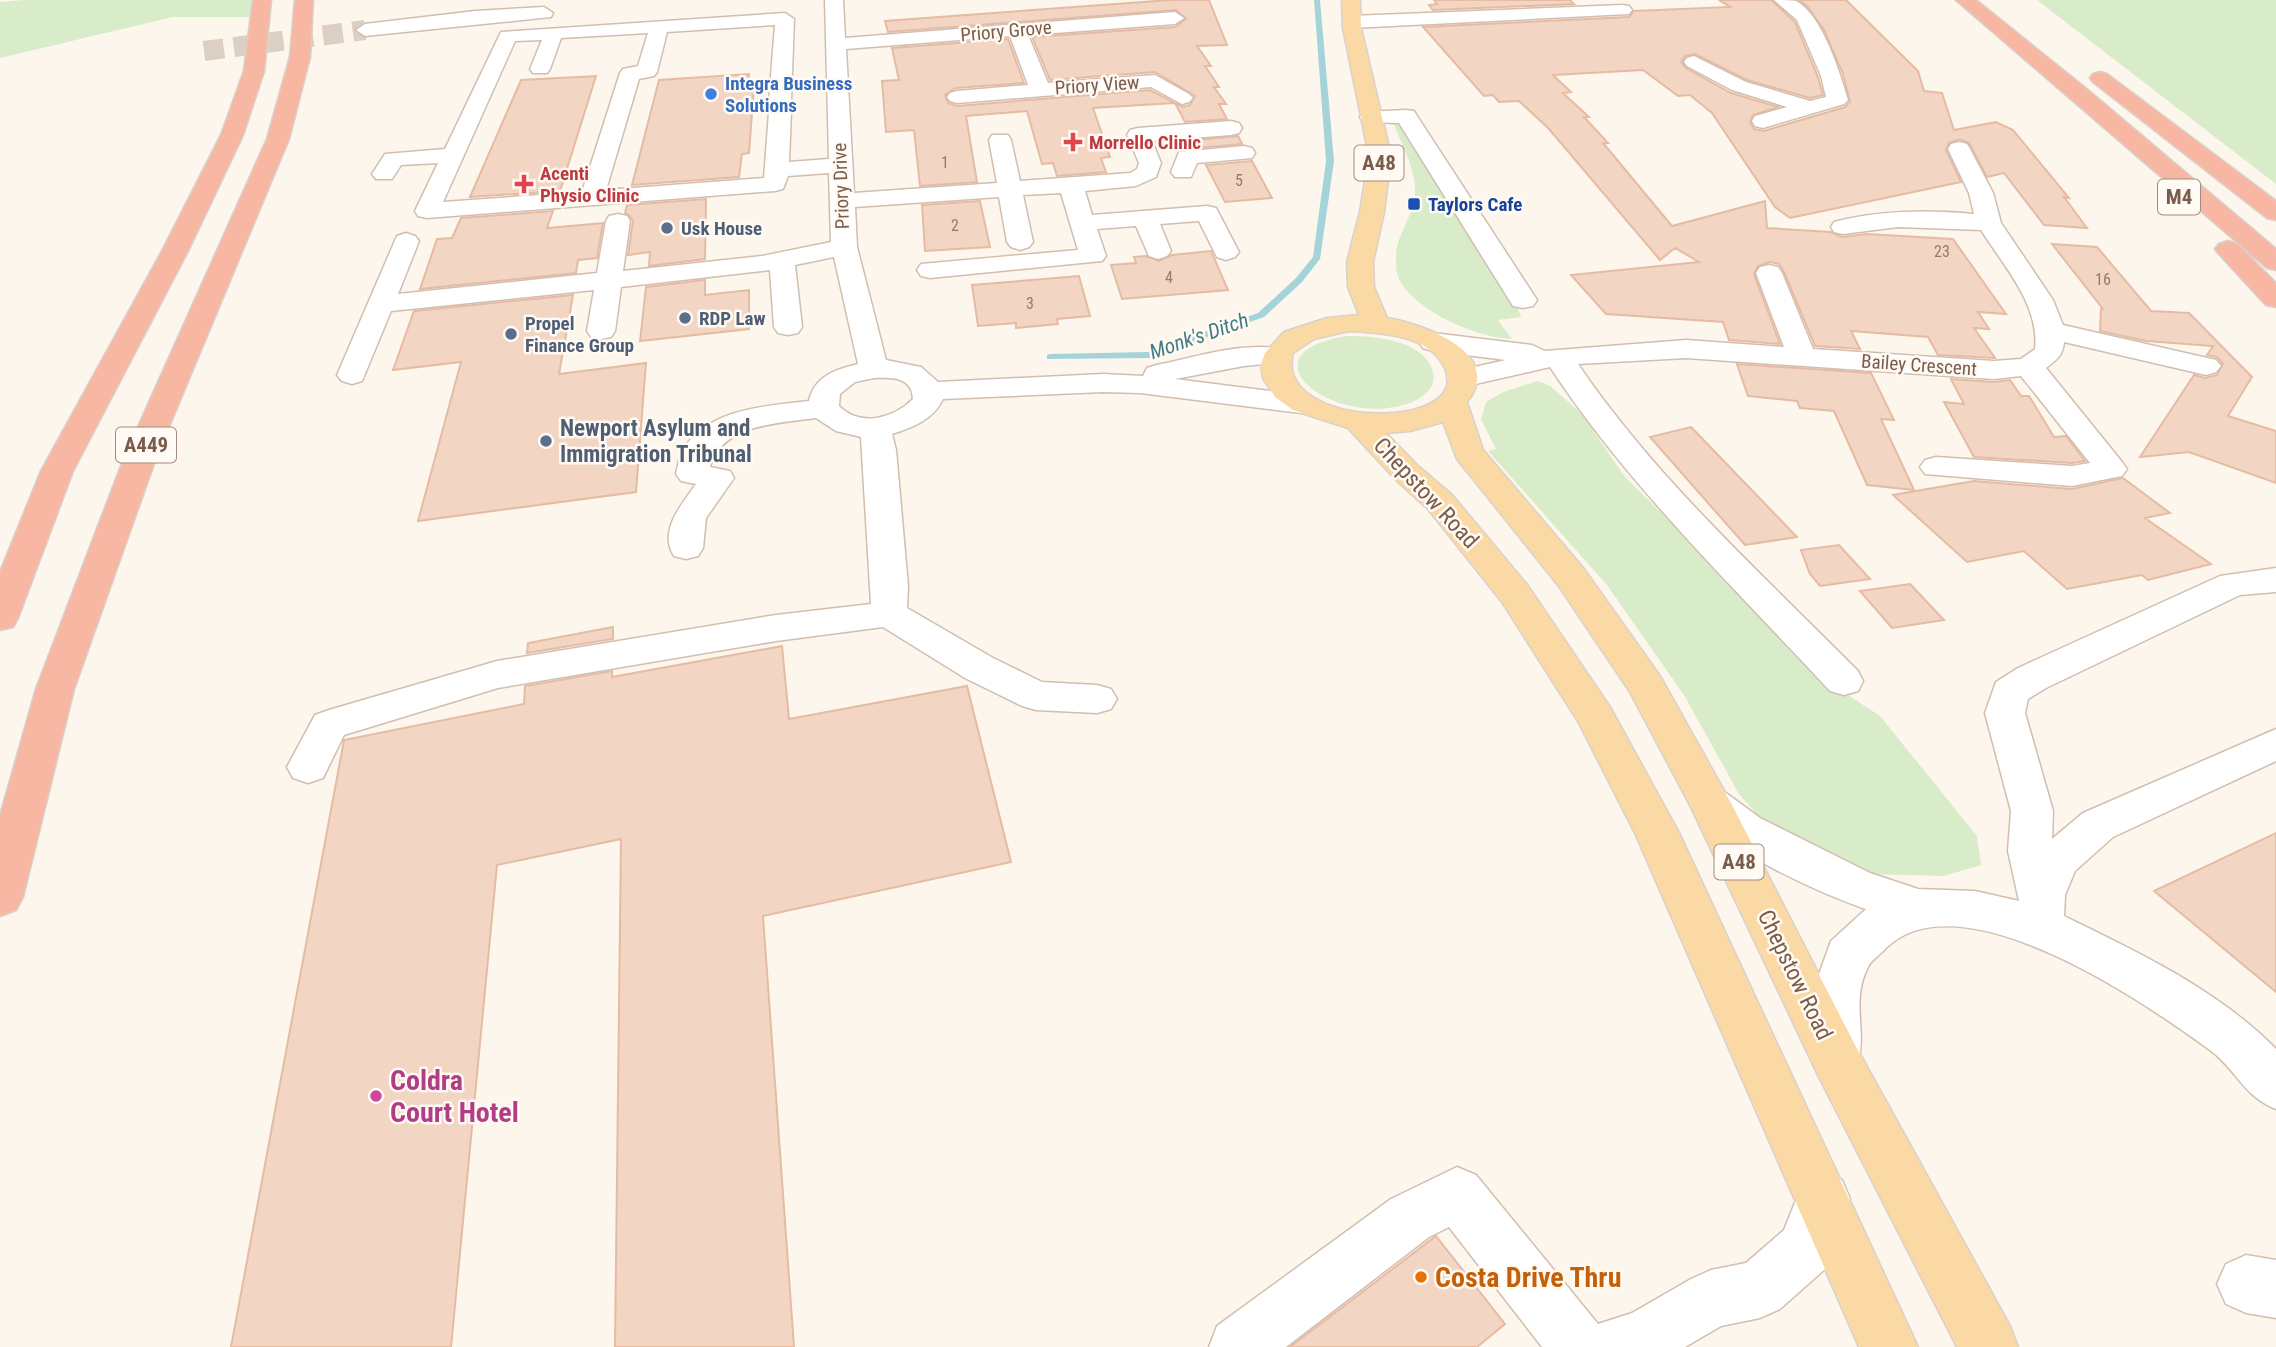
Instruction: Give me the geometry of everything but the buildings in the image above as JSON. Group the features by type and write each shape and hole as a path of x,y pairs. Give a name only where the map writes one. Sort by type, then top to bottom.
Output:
{"highway":[{"name":"A449","path":"0,618 57,471 175,251 232,135 254,71 262,0"},
{"name":"A449","path":"0,897 55,689 140,458 278,139 300,57 304,0"},
{"name":"M4","path":"1965,0 2082,95 2276,262"},
{"name":"M4","path":"2086,66 2276,213"},
{"name":"M4","path":"2082,95 2276,299"},
{"name":"M4","path":"2148,116 2276,231"}],"main road":[{"name":"A48","path":"1351,11 1380,156 1372,212 1360,262 1361,287 1376,324"},
{"path":"1433,342 1416,334 1376,324 1324,326 1303,333 1286,343 1276,356 1275,371 1283,388 1301,404 1328,416 1360,423 1388,424 1436,413 1457,390"},
{"name":"Chepstow Road","path":"1433,342 1458,365 1457,390 1468,452 1571,577 1646,686 1711,805 1837,1061 1989,1347"},
{"name":"Chepstow Road","path":"1360,423 1407,473 1440,502 1516,594 1596,717 1657,833 1889,1347"}],"street":[{"name":"Priory Drive","path":"834,0 844,247 874,369"},
{"path":"1763,121 1837,100 1831,76 1805,17 1783,0"},
{"path":"1351,11 1623,10"},
{"path":"365,30 475,17 556,23 603,40 659,27 785,19 775,184 427,211 508,36 556,23"},
{"name":"Priory Grove","path":"836,44 1175,18"},
{"path":"540,69 556,23"},
{"path":"592,198 630,73 646,72 659,27"},
{"name":"Priory View","path":"1017,30 1040,90"},
{"path":"1694,62 1739,86 1811,107"},
{"name":"Priory View","path":"957,97 1155,81 1182,99"},
{"path":"1371,117 1406,116 1523,300"},
{"path":"1148,172 1150,163 1138,135 1231,128"},
{"path":"1000,140 1020,242"},
{"path":"1936,467 2072,476 2111,469 2029,367 2049,352 2051,331 2039,300 1989,223 1982,193 1959,149"},
{"path":"1193,194 1183,172 1187,157 1244,153"},
{"path":"393,159 453,155"},
{"path":"777,170 840,165"},
{"path":"842,201 1071,186 1125,180 1148,172 1183,172"},
{"path":"930,270 1093,256 1071,186"},
{"path":"1082,223 1207,213 1226,253"},
{"path":"1145,218 1158,251"},
{"path":"1843,227 1885,218 1938,218 1989,223"},
{"path":"601,331 618,220"},
{"path":"352,375 406,241"},
{"path":"382,304 782,260 844,247"},
{"path":"782,260 788,327"},
{"path":"1769,273 1802,357"},
{"path":"2051,331 2206,366"},
{"name":"Bailey Crescent","path":"1433,342 1558,357 1686,349 1994,370 2029,367"},
{"path":"1103,383 1244,357 1276,356"},
{"path":"1558,357 1599,418 1639,467 1843,681"},
{"name":"Bailey Crescent","path":"1457,390 1558,357"},
{"path":"874,369 905,371 925,383 929,391 928,401 909,418 876,427 842,423 829,416 823,408 826,391 834,383 859,372 874,369"},
{"path":"929,391 1103,383 1140,384 1301,404"},
{"path":"686,548 689,517 719,478 692,474 698,451 723,430 751,418 823,408"},
{"path":"876,427 890,586 889,614"},
{"path":"2041,910 2030,851 2032,811 2005,713 2010,692 2032,678 2233,584 2276,580"},
{"path":"308,767 329,725 497,675 776,628 889,614 979,668 1036,696 1097,699"},
{"path":"2041,910 2058,860 2098,825 2276,744"},
{"path":"1711,805 1745,830 1809,865 1856,887 1918,908 2041,910 2230,1036 2273,1077"},
{"path":"1837,1061 1833,1002 1848,955 1883,922 1918,908"},
{"path":"1238,1347 1410,1218 1457,1194 1579,1347"},
{"path":"1645,1344 1711,1299 1760,1289 1805,1249 1823,1199"}],"green space":[{"path":"262,0 262,17 173,17 0,58 0,2"},
{"path":"2037,0 2276,0 2276,184"},
{"path":"1393,122 1399,122 1519,311 1521,317 1498,320 1512,339 1483,334 1434,313 1408,292 1400,281 1396,269 1397,247 1413,205 1415,188 1410,162"},
{"path":"1348,336 1397,342 1420,353 1433,372 1431,387 1408,404 1368,409 1343,404 1321,395 1305,383 1298,369 1301,356 1317,344"},
{"path":"1538,381 1550,386 1581,413 1625,477 1842,691 1880,716 1977,836 1981,865 1944,876 1867,874 1768,827 1739,794 1684,695 1607,585 1488,451 1496,449 1481,419 1486,402 1503,392"}],"waterway":[{"name":"Monk's Ditch","path":"1050,357 1149,355 1261,315 1299,280 1317,257 1330,161 1317,0"}],"tunnel":[{"path":"204,51 365,30"}],"place":[{"name":"Integra Business Solutions","path":"711,94"},
{"name":"Morrello Clinic","path":"1073,142"},
{"name":"Acenti Physio Clinic","path":"524,184"},
{"name":"Taylors Cafe","path":"1414,204"},
{"name":"Usk House","path":"667,228"},
{"name":"RDP Law","path":"685,318"},
{"name":"Propel Finance Group","path":"511,334"},
{"name":"Newport Asylum and Immigration Tribunal","path":"546,441"},
{"name":"Coldra Court Hotel","path":"376,1096"},
{"name":"Costa Drive Thru","path":"1421,1277"}]}
